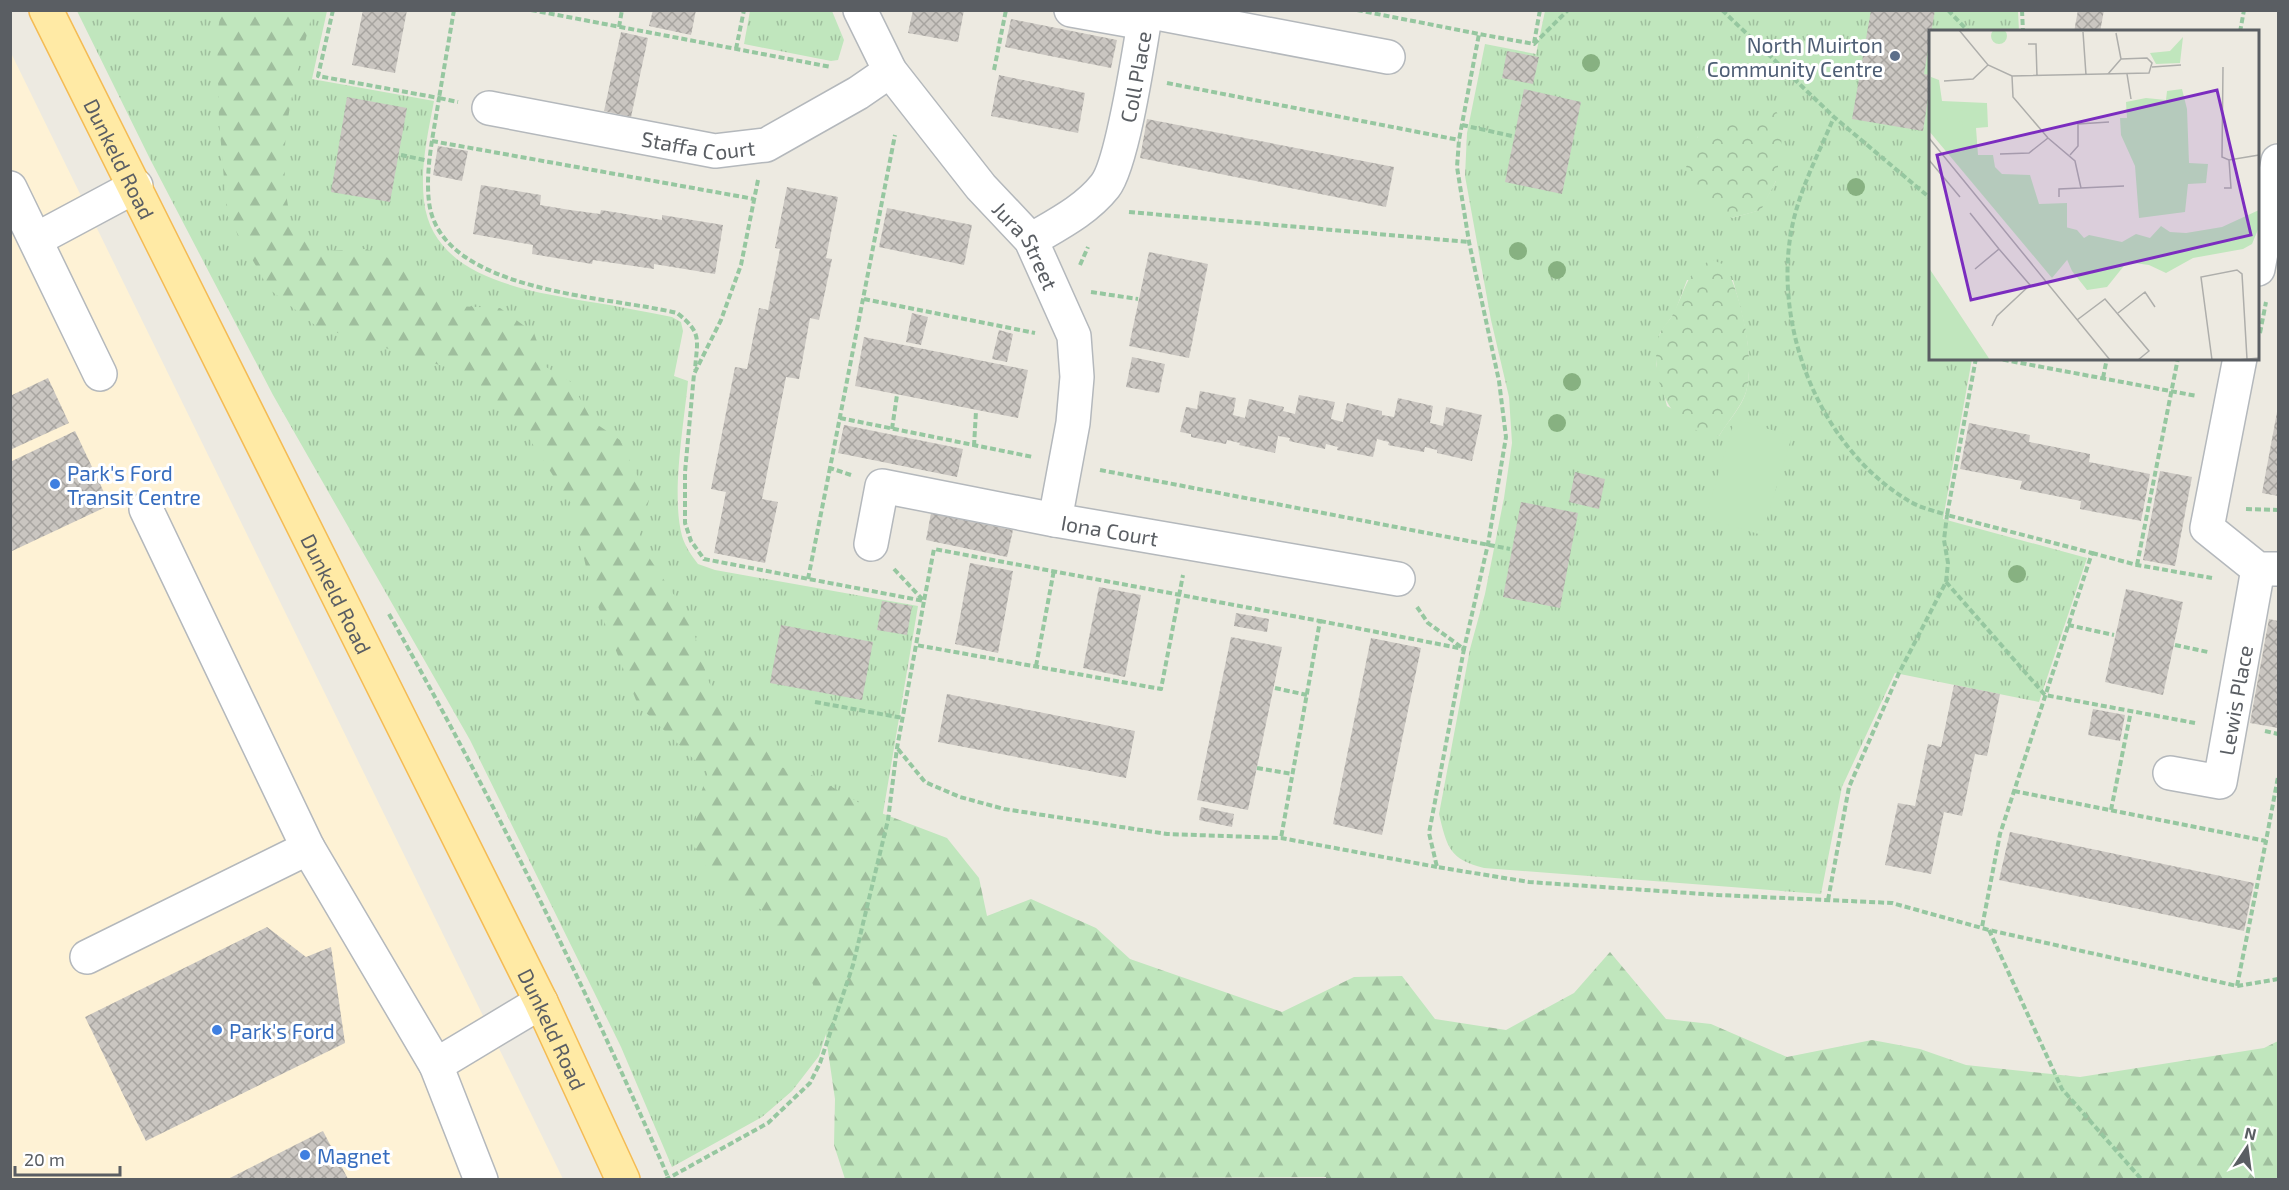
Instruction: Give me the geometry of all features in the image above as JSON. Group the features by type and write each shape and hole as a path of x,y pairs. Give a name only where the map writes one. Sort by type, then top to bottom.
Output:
{"main road":[{"name":"Dunkeld Road","path":"46,10 136,186 414,752 541,1002 623,1179"}],"street":[{"name":"Jura Street","path":"860,10 890,70 981,187 1031,240 1059,297 1074,340 1077,377 1073,423 1055,520"},
{"path":"1071,10 1144,23"},
{"name":"Coll Place","path":"1031,240 1079,212 1106,184 1119,152 1146,11 1388,57"},
{"name":"Staffa Court","path":"489,108 715,151 766,145 858,93 890,70"},
{"path":"2259,264 2278,161"},
{"path":"37,239 136,186"},
{"path":"10,188 37,239 100,374"},
{"path":"2240,360 2207,528 2264,574"},
{"path":"871,544 882,486"},
{"name":"Iona Court","path":"882,486 1055,520 1398,579"},
{"path":"146,509 308,848 436,1065 481,1179"},
{"name":"Lewis Place","path":"2170,773 2220,782 2253,610 2264,574"},
{"path":"87,957 308,848"},
{"path":"436,1065 541,1002"}],"path":[{"path":"333,10 318,76 489,108"},
{"path":"454,10 429,161 429,204 440,235 462,256 504,278 677,313 693,325 697,337 685,471 685,523 691,542 704,559 924,601"},
{"path":"531,10 842,69"},
{"path":"619,27 622,10"},
{"path":"736,49 744,10"},
{"path":"994,70 1006,10"},
{"path":"1357,10 1534,44"},
{"path":"1534,44 1540,10"},
{"path":"1534,44 1568,10"},
{"path":"1722,10 1834,117 1929,197"},
{"path":"1948,10 1967,30"},
{"path":"2022,10 2023,30"},
{"path":"2240,30 2244,10"},
{"path":"1437,867 1429,833 1464,649 1488,544 1506,437 1499,381 1469,242 1457,167 1459,140 1479,34"},
{"path":"1162,82 1459,140"},
{"path":"808,579 897,128 903,129 923,112"},
{"path":"1834,117 1799,198 1792,230 1787,288 1795,340 1812,389 1837,432 1870,470 1909,501 1947,515 2137,565 2264,574"},
{"path":"1462,125 1512,136"},
{"path":"432,141 754,199"},
{"path":"400,156 429,161"},
{"path":"694,374 721,320 741,265 759,170"},
{"path":"1124,211 1469,242"},
{"path":"1078,270 1092,240"},
{"path":"1086,291 1137,299"},
{"path":"864,298 1074,340"},
{"path":"1828,900 1849,787 1899,674 1946,582 1948,563 1944,540 1947,515 1977,360"},
{"path":"2103,378 2107,360"},
{"path":"2137,565 2178,360"},
{"path":"2023,361 2232,402"},
{"path":"892,429 897,395"},
{"path":"974,446 976,411"},
{"path":"840,418 1034,458 1043,454"},
{"path":"1090,466 1510,549"},
{"path":"830,468 882,486"},
{"path":"871,544 924,601"},
{"path":"916,645 1161,689 1190,544"},
{"path":"665,1179 768,1123 810,1083 820,1063 853,965 888,820 897,748 934,549 1464,649"},
{"path":"1982,927 2000,834 2092,553"},
{"path":"1036,666 1054,570"},
{"path":"1398,579 1428,623 1464,649"},
{"path":"1946,582 2045,694 2229,730"},
{"path":"1281,838 1320,621"},
{"path":"2068,625 2114,635"},
{"path":"2175,645 2214,653"},
{"path":"1275,688 1307,695"},
{"path":"815,702 903,718"},
{"path":"2110,810 2131,711"},
{"path":"897,748 925,782 960,797 1004,809 1167,834 1281,838 1529,882 1892,903 1989,930 2237,986 2278,979"},
{"path":"1257,768 1292,774"},
{"path":"2237,986 2278,777"},
{"path":"2014,792 2266,841"},
{"path":"1989,930 2062,1089 2142,1179"}],"shaded area":[{"path":"11,53 563,1179 11,1179"}],"green space":[{"path":"77,11 327,11 312,79 434,101 427,138 423,188 431,227 445,248 464,264 488,277 513,286 672,317 681,322 683,331 674,376 688,381 679,459 679,519 682,536 698,564 715,570 918,606 882,819 848,964 819,1056 792,1091 762,1117 672,1167 621,1047 470,740 273,395 150,159"},
{"path":"221,11 313,11 292,96 285,150 288,206 295,236 324,251 366,249 416,269 455,306 500,308 534,333 546,367 571,382 592,421 620,440 649,500 638,541 690,619 708,680 726,716 759,739 777,767 803,770 868,808 947,838 979,878 987,916 1031,899 1096,928 1130,959 1282,1012 1354,977 1402,976 1435,1019 1506,1030 1574,993 1610,952 1666,1019 1711,1024 1787,1057 1872,1040 1920,1049 1966,1065 2080,1077 2264,1048 2278,1041 2278,1179 1326,1180 1326,1177 845,1179 834,1145 835,1099 822,1010 801,951 767,913 716,885 693,844 698,801 708,773 638,705 591,589 572,505 530,440 471,375 316,326 269,289 227,215 219,120 217,36"},
{"path":"750,11 832,11 844,40 838,60 831,61 744,44"},
{"path":"1545,11 2018,11 2019,30 1929,30 1929,360 1972,360 1943,519 2087,558 2039,702 1895,673 1842,787 1821,894 1484,868 1456,856 1444,835 1439,814 1470,649 1485,594 1504,498 1512,443 1509,397 1491,320 1465,176 1467,133 1485,44 1536,54","holes":["1697,136 1776,181 1760,210 1732,218","1687,280 1733,280 1748,350 1748,378 1744,398 1719,436 1667,406 1656,364 1660,333 1675,312"]},
{"path":"1775,110 1784,123 1776,181 1761,210 1732,218 1696,195 1683,157 1701,150 1697,136"},
{"path":"1712,260 1725,265 1731,278 1745,327 1749,362 1749,378 1744,398 1719,436 1692,428 1673,411 1661,387 1656,360 1660,334 1674,313 1688,280 1703,264"},
{"path":"1735,419 1792,436 1762,535 1705,518"}],"building":[{"path":"363,10 407,10 395,73 352,65"},
{"path":"653,10 696,10 691,35 649,26"},
{"path":"913,10 964,10 958,42 908,33"},
{"name":"North Muirton Community Centre","path":"1871,10 1935,10 1932,30 1929,30 1924,74 1929,75 1929,92 1923,131 1852,119"},
{"path":"2078,10 2104,10 2100,30 2074,30"},
{"path":"1011,19 1117,40 1111,68 1005,47"},
{"path":"621,32 648,38 631,117 604,111"},
{"path":"1507,51 1539,57 1533,84 1502,78"},
{"path":"999,75 1085,93 1078,133 991,116"},
{"path":"1524,89 1581,102 1562,194 1505,182"},
{"path":"347,97 407,108 390,202 331,192"},
{"path":"1147,119 1394,167 1386,207 1140,158"},
{"path":"438,146 468,151 462,181 433,175"},
{"path":"481,185 541,195 540,205 570,210 600,214 601,210 662,220 662,215 723,225 715,274 654,264 654,269 593,260 592,264 532,254 533,245 473,234"},
{"path":"787,187 838,197 826,258 832,259 819,320 810,318 799,379 786,377 762,499 778,502 765,563 714,553 726,492 711,489 735,367 747,369 759,308 768,310 780,249 775,248"},
{"path":"887,208 972,225 964,265 879,247"},
{"path":"1149,252 1208,264 1189,358 1129,346"},
{"path":"912,313 928,317 921,345 906,342"},
{"path":"999,330 1013,334 1007,362 992,359"},
{"path":"864,337 1028,370 1018,418 855,386"},
{"path":"1132,357 1165,364 1159,393 1126,387"},
{"path":"48,378 69,423 10,450 10,396"},
{"path":"1200,391 1236,398 1233,415 1245,418 1249,399 1284,407 1283,411 1295,414 1299,395 1335,402 1331,419 1343,422 1347,403 1382,411 1382,415 1394,417 1398,398 1433,406 1430,423 1443,426 1446,407 1482,415 1472,461 1437,453 1437,450 1425,447 1424,452 1388,445 1389,442 1377,439 1373,457 1337,450 1338,447 1326,444 1325,449 1289,441 1290,438 1278,436 1275,453 1227,440 1226,444 1191,437 1191,434 1180,432 1186,407 1197,409"},
{"path":"2278,412 2278,496 2262,493"},
{"path":"1969,423 2030,435 2029,442 2090,454 2089,462 2150,474 2141,521 2080,509 2081,501 2020,489 2022,481 1960,469"},
{"path":"844,425 963,449 957,477 838,453"},
{"name":"Park's Ford Transit Centre","path":"75,431 110,505 10,552 10,462"},
{"path":"2160,471 2192,477 2175,566 2143,560"},
{"path":"1575,472 1605,479 1599,509 1569,502"},
{"path":"1521,502 1578,513 1560,608 1503,597"},
{"path":"931,513 1013,530 1007,557 926,540"},
{"path":"970,563 1013,571 998,653 955,644"},
{"path":"1099,587 1141,595 1125,677 1083,668"},
{"path":"2126,589 2183,602 2163,695 2105,682"},
{"path":"882,601 912,606 907,635 877,630"},
{"path":"1236,613 1269,619 1267,632 1234,626"},
{"path":"2269,619 2278,621 2278,728 2250,723"},
{"path":"781,625 873,642 862,700 770,683"},
{"path":"1231,637 1282,647 1248,810 1197,800"},
{"path":"1371,638 1421,648 1382,835 1333,824"},
{"path":"1954,685 2000,694 1987,756 1975,754 1962,816 1944,812 1931,874 1885,865 1898,803 1915,806 1928,744 1941,747"},
{"path":"947,694 1135,731 1126,778 938,742"},
{"path":"2093,709 2125,715 2120,741 2088,735"},
{"path":"1201,807 1234,814 1232,827 1199,820"},
{"path":"2010,832 2254,883 2244,931 1999,880"},
{"name":"Park's Ford","path":"267,927 306,957 331,947 345,1043 146,1141 85,1017"},
{"name":"Magnet","path":"323,1131 348,1179 228,1179"}],"place":[{"name":"North Muirton Community Centre","path":"1895,56"},
{"name":"Park's Ford Transit Centre","path":"55,484"},
{"name":"Park's Ford","path":"217,1030"},
{"name":"Magnet","path":"305,1155"}]}
